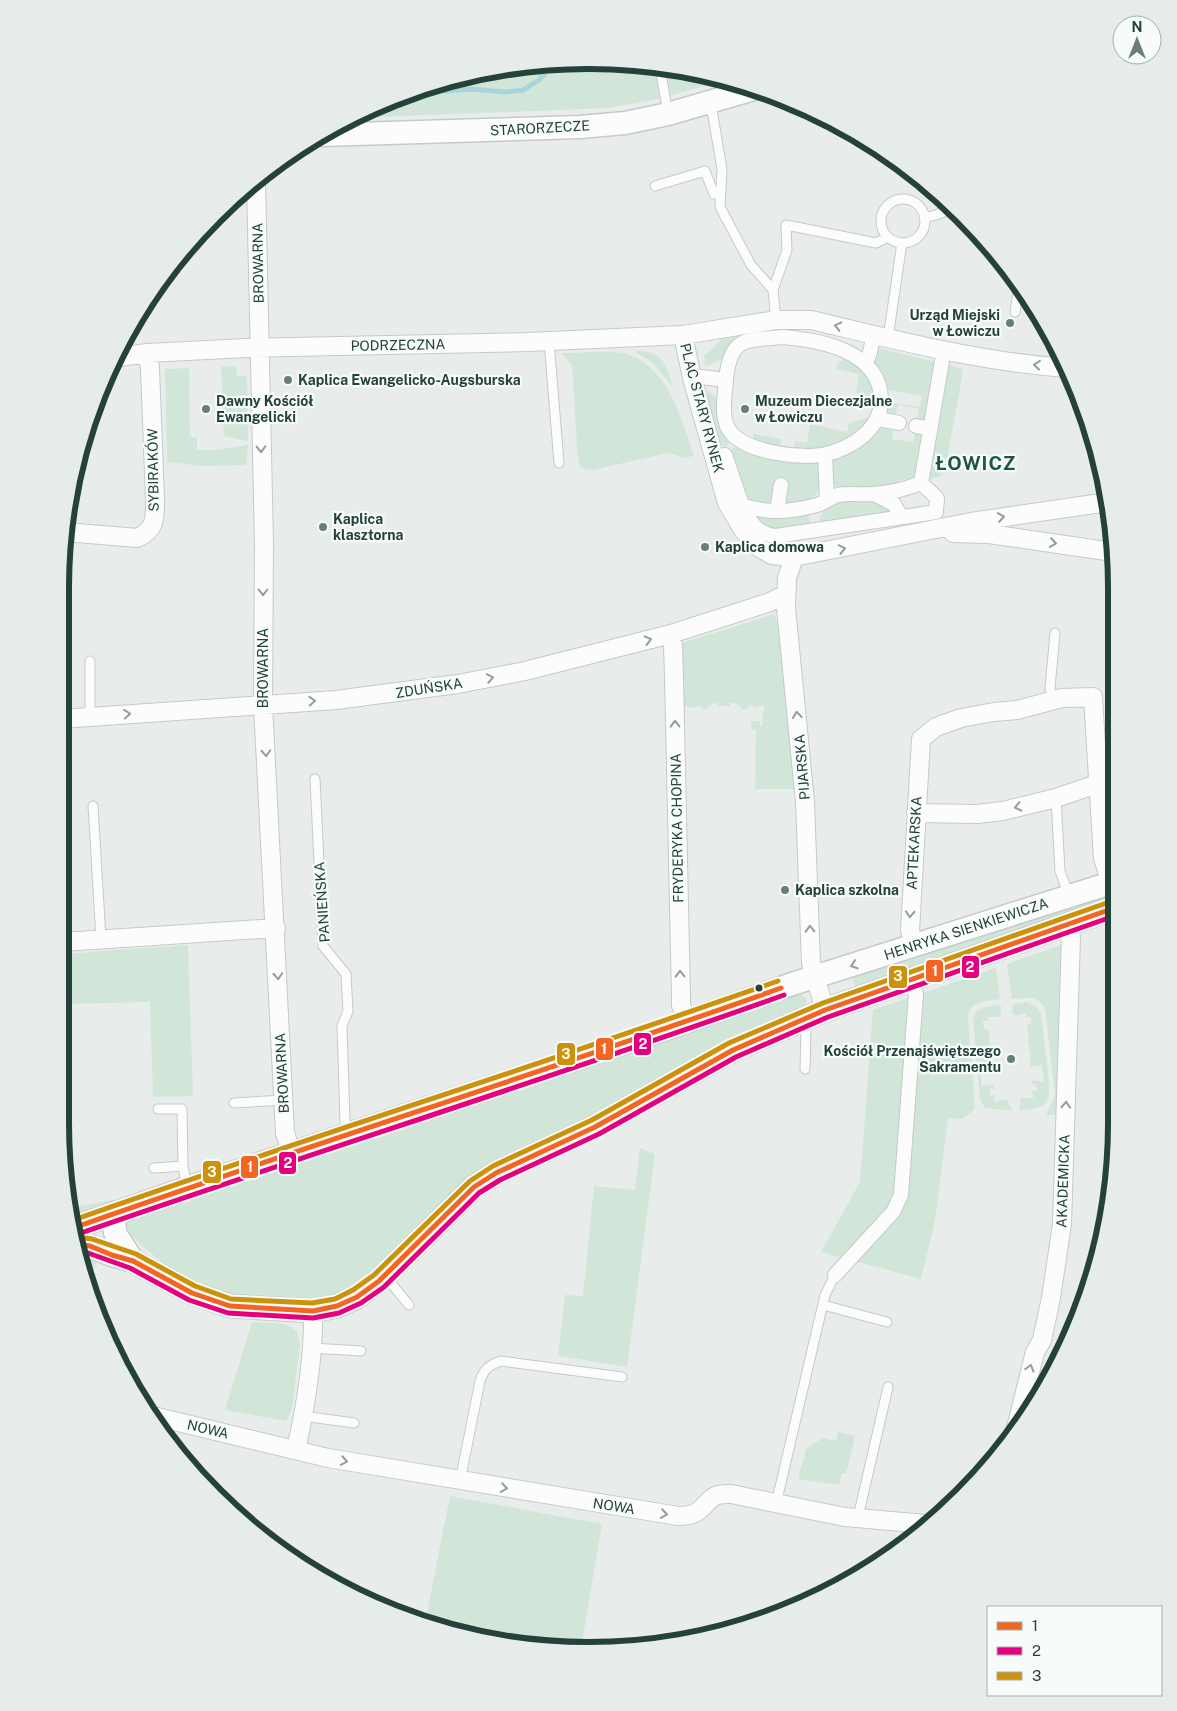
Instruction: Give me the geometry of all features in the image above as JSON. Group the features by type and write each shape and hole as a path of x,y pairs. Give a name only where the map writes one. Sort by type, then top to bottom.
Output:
{"street":[{"name":"STARORZECZE","path":"335,135 580,127 625,123 668,114 743,92"},
{"name":"BROWARNA","path":"256,189 264,543 263,705 276,928 285,1133 292,1154"},
{"name":"PLAC STARY RYNEK","path":"1059,367 970,356 811,320 683,335 692,378 720,458 727,503 744,530 758,547 772,555 794,557 971,522 1101,503"},
{"path":"772,338 771,329 781,324"},
{"name":"PODRZECZNA","path":"123,357 148,353 260,348 549,341 683,335"},
{"path":"865,363 881,336"},
{"path":"783,337 803,338 825,343 865,363 876,379 882,401 878,419 872,428 854,442 825,455 794,456 761,449 737,440 728,428 724,409 728,367 736,346 743,342 783,337"},
{"name":"SYBIRAKÓW","path":"72,533 137,538 146,534 152,527 155,515 148,353"},
{"path":"921,483 942,361"},
{"path":"701,377 726,380"},
{"path":"878,419 899,423"},
{"path":"916,426 930,429"},
{"path":"746,428 720,458 747,516 754,526 767,535 776,536 936,512 937,498 921,483"},
{"path":"825,455 827,500"},
{"path":"742,505 758,511 777,512 813,506 838,495 874,494 921,483"},
{"path":"777,512 781,486"},
{"path":"874,494 894,504 901,517"},
{"path":"813,506 814,530"},
{"name":"PLAC STARY RYNEK","path":"917,534 990,534 1107,551"},
{"name":"PIJARSKA","path":"794,557 786,578 786,608 803,774 801,827 811,963 815,977"},
{"name":"ZDUŃSKA","path":"69,718 336,700 458,684 586,657 671,634 770,602 786,594"},
{"name":"FRYDERYKA CHOPINA","path":"671,634 674,677 681,1005 686,1021"},
{"path":"1052,700 1093,697 1104,858 1108,868"},
{"name":"APTEKARSKA","path":"915,946 910,931 921,739 936,727 961,718 1017,710 1052,700"},
{"path":"916,813 977,814 1003,811 1099,785"},
{"name":"HENRYKA SIENKIEWICZA","path":"79,1226 815,977 1108,884"},
{"name":"HENRYKA SIENKIEWICZA","path":"83,1245 133,1261 192,1292 230,1306 313,1311 337,1306 357,1297 385,1276 474,1187 496,1173 595,1127 733,1050 826,1010 1108,910"},
{"name":"AKADEMICKA","path":"1020,1413 1035,1352 1042,1340 1051,1298 1062,1224 1071,937 1067,924"},
{"path":"69,942 276,928"},
{"path":"815,977 826,1010"},
{"path":"835,1275 893,1212 901,1195 916,994 912,980"},
{"path":"114,1213 115,1233 133,1261"},
{"path":"296,1450 303,1416 312,1348 313,1311"},
{"name":"NOWA","path":"161,1418 328,1458 678,1516 687,1516 697,1512 711,1498 720,1493 845,1517 919,1523"}],"lane":[{"path":"661,74 668,114"},
{"path":"709,102 722,169 720,206 751,265 774,290"},
{"path":"655,186 705,171 714,194 721,195"},
{"path":"903,199 913,201 920,208 924,218 923,228 917,237 902,243 892,240 882,228 881,218 885,208 893,201 903,199"},
{"path":"924,218 945,211"},
{"path":"781,324 774,290 787,250 786,225 876,243 888,236"},
{"path":"881,336 902,243"},
{"path":"1015,312 1017,295"},
{"path":"549,341 559,464"},
{"path":"1052,700 1050,688 1056,633"},
{"path":"90,661 90,716"},
{"name":"PANIEŃSKA","path":"315,779 322,946 346,974 348,1012 342,1026 345,1122 350,1135"},
{"path":"1056,798 1060,870 1069,896"},
{"path":"92,806 101,939"},
{"path":"802,1020 806,1029 805,1069"},
{"path":"234,1103 283,1100"},
{"path":"158,1109 182,1109 183,1166 187,1188"},
{"path":"154,1168 183,1166"},
{"path":"776,1504 825,1295 835,1275"},
{"path":"385,1276 409,1305"},
{"path":"823,1305 888,1322"},
{"path":"312,1348 361,1351"},
{"path":"460,1481 480,1381 483,1372 490,1365 500,1361 622,1377"},
{"path":"858,1517 888,1387"},
{"path":"303,1416 354,1423"}],"green space":[{"path":"588,69 622,70 656,73 712,84 659,99 608,108 369,117 421,96 454,86 521,73"},
{"path":"769,332 713,364 705,366 704,356 722,339"},
{"path":"874,347 936,362 919,472 914,480 903,479 880,489 840,489 830,482 831,458 880,426 893,427 892,439 913,442 919,409 898,405 895,417 887,415 886,407 891,403 920,407 922,396 888,390 884,387 872,361"},
{"path":"634,351 643,351 657,356 665,365 673,387 653,363"},
{"path":"561,353 623,353 638,359 651,369 662,381 678,409 694,456 684,458 669,453 592,470 581,468 577,447 572,365"},
{"path":"845,358 859,362 877,394 874,406 871,406 870,401 865,400 865,397 856,392 859,374 836,369 838,363"},
{"path":"948,365 962,369 963,372 945,470 942,475 929,480 927,477"},
{"path":"236,366 237,376 247,376 248,441 224,436 221,367"},
{"path":"189,368 190,437 197,437 197,450 217,450 248,445 246,465 203,466 167,462 165,369"},
{"path":"707,389 716,398 731,442 724,448 710,427"},
{"path":"870,417 861,433 820,451 779,450 753,440 753,434 781,439 780,445 794,448 795,441 807,443 810,424 847,432 849,423"},
{"path":"738,444 819,459 821,483 818,492 809,501 773,507 749,500 728,453"},
{"path":"868,500 878,502 893,512 818,527 820,518 829,506 843,501"},
{"path":"803,513 809,518 811,528 772,533 751,516"},
{"path":"774,614 781,632 795,789 755,789 756,730 751,730 751,721 760,721 760,726 762,726 765,708 762,705 756,708 752,705 747,707 748,709 741,709 742,707 734,703 730,703 730,706 718,706 717,703 714,703 707,709 701,709 699,705 694,708 687,705 684,708 678,708 679,644"},
{"path":"1108,891 1108,904 856,989 852,976"},
{"path":"1064,944 1059,1115 1047,1115 1055,1095 1045,1008 1035,999 1012,999 1007,964"},
{"path":"188,945 193,1096 153,1097 150,1002 69,1004 69,954"},
{"path":"996,968 1000,999 976,1004 968,1015 975,1109 962,1119 948,1118 935,1221 921,1279 821,1252 860,1182 873,1010"},
{"path":"799,993 807,999 806,1007 562,1136 345,1294 308,1302 232,1298 186,1281 143,1247 131,1235 127,1226 130,1216"},
{"path":"1027,1002 1036,1006 1041,1014 1049,1097 1043,1106 1019,1110 1021,1098 1033,1098 1032,1091 1037,1091 1036,1084 1032,1085 1032,1081 1044,1080 1042,1065 1030,1067 1031,1058 1030,1046 1028,1046 1027,1024 1031,1024 1031,1017 1026,1017 1025,1013 1014,1016 1015,1014 1012,1014 1013,1004"},
{"path":"1001,1006 1000,1017 988,1017 988,1021 983,1021 984,1029 989,1030 990,1061 992,1062 993,1070 980,1071 982,1086 994,1085 994,1089 990,1089 990,1096 995,1095 994,1101 996,1102 1007,1099 1012,1111 985,1108 980,1100 973,1018 977,1011 982,1008"},
{"path":"640,1148 655,1154 627,1367 558,1356 565,1295 583,1296 594,1186 635,1190"},
{"path":"115,1200 115,1203 77,1214 76,1207"},
{"path":"85,1253 99,1258 91,1274"},
{"path":"252,1322 278,1323 290,1326 297,1332 300,1343 293,1403 286,1421 225,1410"},
{"path":"838,1432 855,1436 846,1474 842,1473 839,1485 798,1479 806,1449 822,1438 836,1441"},
{"path":"450,1496 602,1524 582,1642 521,1638 454,1625 426,1617"}],"waterway":[{"path":"435,92 472,89 505,92 523,90 539,80 547,71"}],"transit line":[{"name":"3","path":"82,1238 92,1239 136,1254 195,1286 231,1299 312,1303 335,1299 353,1290 374,1275 470,1181 493,1166 592,1120 729,1043 823,1003 1108,902"},
{"name":"1","path":"83,1245 133,1261 192,1293 230,1306 313,1311 337,1306 357,1297 379,1281 474,1187 496,1173 595,1127 733,1050 825,1010 1108,910"},
{"name":"2","path":"85,1253 130,1268 189,1300 228,1313 313,1318 339,1313 361,1303 384,1287 479,1193 500,1180 599,1134 736,1057 828,1017 1108,918"},
{"name":"3","path":"78,1219 778,981"},
{"name":"1","path":"79,1226 781,988"},
{"name":"2","path":"81,1233 784,995"}],"place":[{"name":"Urząd Miejski w Łowiczu","path":"1010,323"},
{"name":"Kaplica Ewangelicko-Augsburska","path":"288,380"},
{"name":"Dawny Kościół Ewangelicki","path":"206,409"},
{"name":"Muzeum Diecezjalne w Łowiczu","path":"745,409"},
{"name":"Kaplica klasztorna","path":"323,527"},
{"name":"Kaplica domowa","path":"705,547"},
{"name":"Kaplica szkolna","path":"785,890"},
{"name":"Kościół Przenajświętszego Sakramentu","path":"1011,1059"}],"district":[{"name":"ŁOWICZ","path":"976,463"}]}
